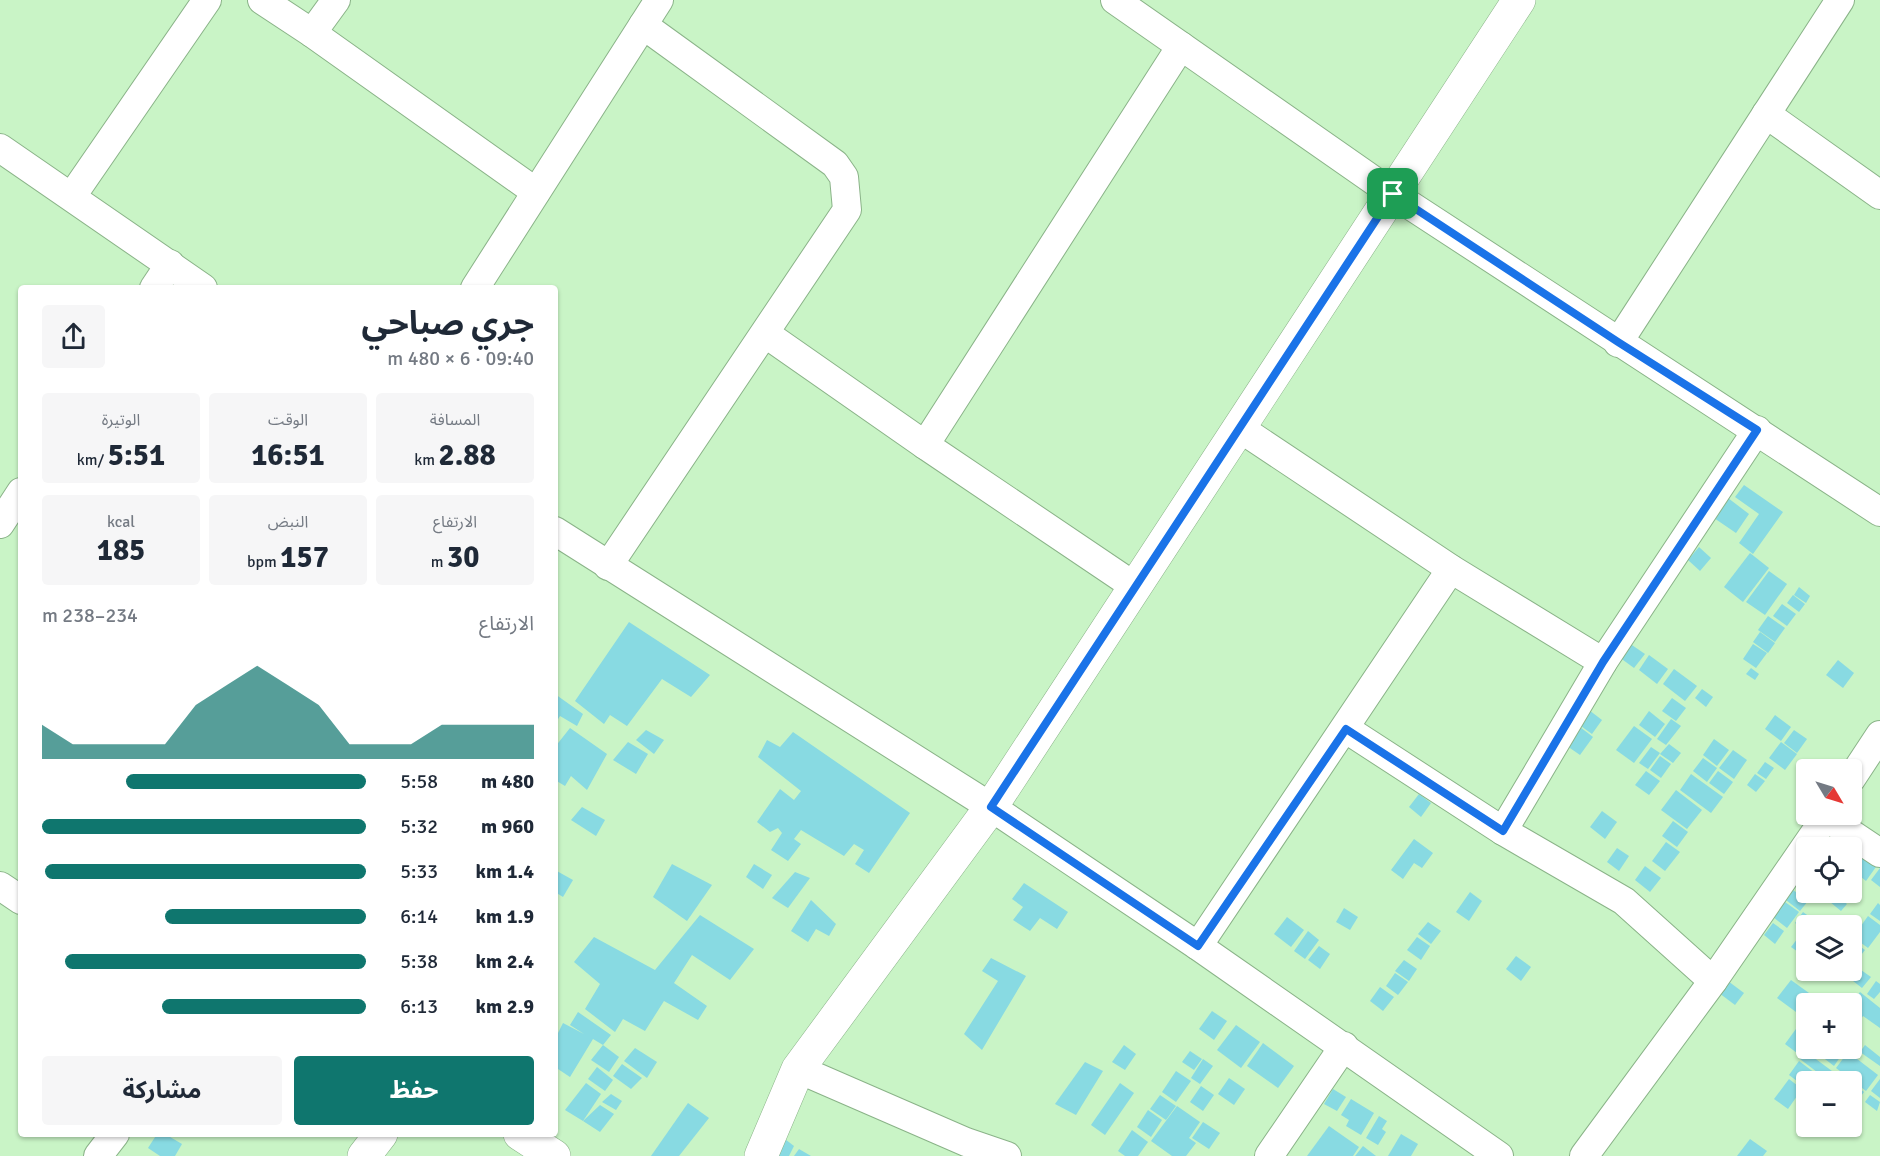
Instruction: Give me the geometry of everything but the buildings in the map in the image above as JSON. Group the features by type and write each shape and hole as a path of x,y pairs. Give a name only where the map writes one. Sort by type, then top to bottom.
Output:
{"street":[{"path":"72,196 207,0"},
{"path":"262,0 536,192"},
{"path":"312,33 336,0"},
{"path":"477,285 659,0"},
{"path":"1115,0 1393,194 1880,512"},
{"path":"761,1156 798,1069 991,807 1519,0"},
{"path":"1618,342 1840,0"},
{"path":"608,566 766,334 847,210 844,177 836,164 644,25"},
{"path":"925,445 1181,46"},
{"path":"1766,114 1880,195"},
{"path":"0,148 199,285"},
{"path":"156,285 170,264"},
{"path":"766,334 1134,586"},
{"path":"1238,427 1451,569 1603,662"},
{"path":"1503,831 1603,662 1757,430"},
{"path":"0,524 18,497"},
{"path":"558,533 991,807 1344,1046 1499,1156"},
{"path":"1198,946 1346,729 1451,569"},
{"path":"1346,729 1503,831 1624,901 1713,981"},
{"path":"1862,762 1880,735"},
{"path":"1584,1156 1713,981 1821,825"},
{"path":"1840,825 1880,853"},
{"path":"0,886 18,898"},
{"path":"1269,1156 1344,1046"},
{"path":"798,1069 966,1142 1007,1156"},
{"path":"98,1156 113,1137"},
{"path":"525,1137 554,1156"}],"route":[{"path":"1393,194 1757,430 1603,662 1503,831 1346,729 1198,946 991,807 1393,194"}]}
